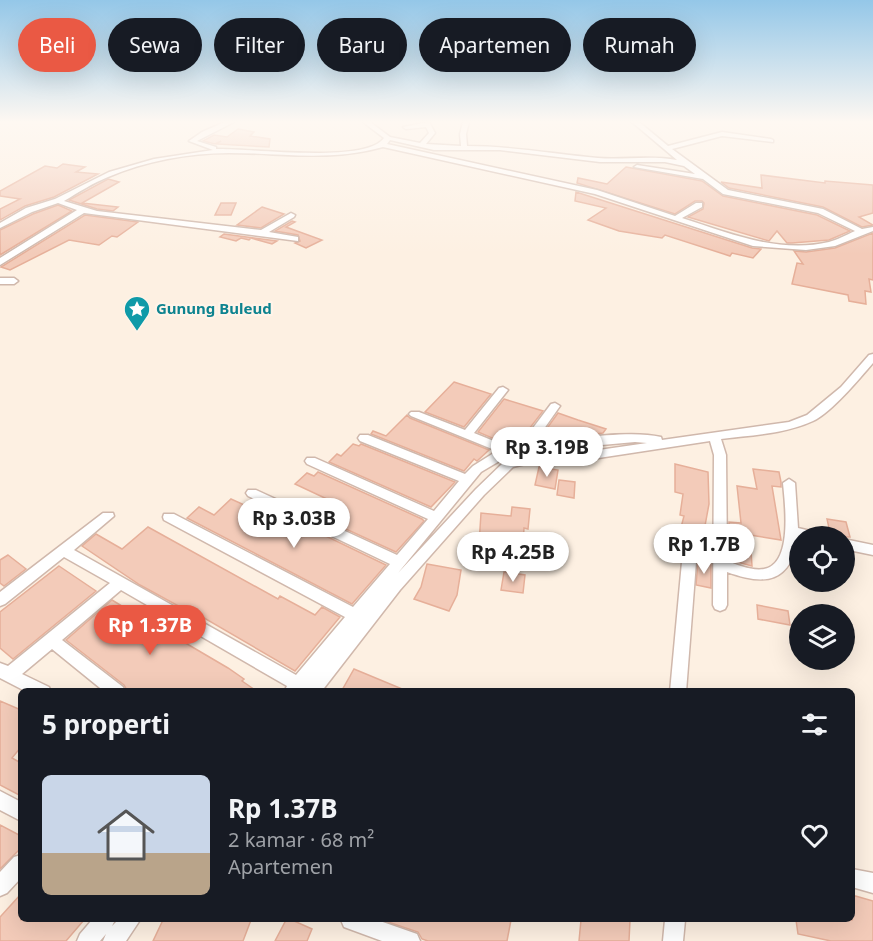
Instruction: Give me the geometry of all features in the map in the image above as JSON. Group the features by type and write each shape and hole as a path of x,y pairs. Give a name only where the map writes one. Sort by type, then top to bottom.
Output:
{"street":[{"path":"0,226 29,210 58,201 118,171 141,166"},
{"path":"489,166 597,192 678,217 753,244 793,248 832,244 873,229"},
{"path":"633,166 704,177"},
{"path":"689,166 726,192 820,211 873,237"},
{"path":"58,201 83,210 295,239"},
{"path":"678,217 699,205"},
{"path":"0,262 83,210"},
{"path":"262,233 291,215"},
{"path":"0,281 14,281"},
{"path":"301,688 480,492 509,464 538,457 592,455 714,435 781,427 811,418 845,389 873,357"},
{"path":"467,435 503,390"},
{"path":"524,448 555,406"},
{"path":"415,414 505,450 635,438 676,442"},
{"path":"714,435 720,455 718,564 720,605"},
{"path":"364,438 467,480"},
{"path":"301,688 355,615 467,480 477,469 505,450"},
{"path":"310,461 436,517"},
{"path":"789,483 793,526"},
{"path":"252,494 399,562"},
{"path":"0,600 108,516"},
{"path":"169,517 355,615"},
{"path":"855,546 873,550"},
{"path":"718,564 757,575 772,574 781,569 789,547"},
{"path":"63,550 298,688"},
{"path":"678,688 684,595 689,562"},
{"path":"34,688 4,673 52,640 120,583"},
{"path":"52,640 112,688"},
{"path":"0,800 18,810"},
{"path":"0,886 18,867"},
{"path":"855,879 873,883"},
{"path":"87,941 103,922"},
{"path":"113,941 128,922"},
{"path":"357,922 410,941"},
{"path":"673,941 675,922"}],"building":[{"path":"45,166 57,168 60,166 85,167 76,172 98,174 54,197 25,206 0,220 0,209 20,199 0,196 0,191"},
{"path":"626,167 702,181 723,196 817,215 850,231 829,240 787,243 777,231 769,241 688,217 703,209 702,201 695,201 675,214 577,183 578,178 607,184"},
{"path":"761,175 825,183 825,181 873,185 873,213 859,217 873,225 862,227 823,207 729,188 721,182 762,188"},
{"path":"108,179 119,182 82,203 118,207 113,211 97,209 69,200"},
{"path":"576,192 761,249 753,258 732,253 730,256 665,235 662,238 619,231 588,220 606,208 575,201"},
{"path":"221,203 236,203 231,215 215,215"},
{"path":"58,205 72,211 0,255 0,230"},
{"path":"262,207 284,214 261,228 237,225"},
{"path":"85,215 138,222 117,237 112,236 99,245 69,240 10,270 1,267"},
{"path":"292,221 295,222 286,227 322,240 306,248 295,243 300,241 298,235 275,231"},
{"path":"873,233 873,280 869,279 871,292 865,291 866,304 849,301 848,295 792,284 797,263 803,264 794,251 806,252 835,248"},
{"path":"224,234 277,241 272,244 251,238 249,240 241,238 236,241 220,237"},
{"path":"454,382 491,394 464,427 425,412"},
{"path":"504,399 543,411 521,438 517,436 513,443 506,444 478,432"},
{"path":"558,413 606,429 603,433 545,440 540,438"},
{"path":"407,415 489,450 477,461 474,459 464,471 371,434 373,431 386,436"},
{"path":"353,444 359,446 361,444 455,482 431,507 329,462 337,454 341,456"},
{"path":"675,464 708,472 709,504 702,542 679,535 684,516 680,515 683,494 675,492"},
{"path":"539,467 558,470 555,489 535,485"},
{"path":"753,469 779,472 781,487 772,486 781,540 750,535 752,566 737,562 737,552 729,551 729,522 741,523 737,486 757,489"},
{"path":"318,472 424,521 396,552 313,514 327,499 295,484 307,473 314,476"},
{"path":"559,480 575,482 574,498 557,495"},
{"path":"231,499 260,512 265,507 278,513 274,517 299,529 303,525 386,565 352,604 187,518 199,507 214,515"},
{"path":"512,507 530,509 528,529 524,528 523,546 500,544 499,563 478,560 481,513 511,516"},
{"path":"827,519 846,522 847,526 829,526"},
{"path":"148,527 278,599 280,596 315,615 322,607 340,617 295,671 194,612 193,614 140,585 82,546 96,534 122,549"},
{"path":"8,555 26,569 4,586 0,583 0,560"},
{"path":"698,561 711,564 711,588 696,585"},
{"path":"427,564 461,570 457,595 449,611 414,599 421,587"},
{"path":"59,566 96,591 13,659 0,648 0,612"},
{"path":"504,572 525,575 523,593 501,590"},
{"path":"112,600 146,621 150,617 168,628 165,631 228,668 252,688 126,688 66,640"},
{"path":"757,605 788,611 789,625 758,619"},
{"path":"354,669 400,688 343,688"},
{"path":"0,701 18,709 18,751 12,758 18,761 18,794 0,785"},
{"path":"0,825 18,834 18,851 0,869"},
{"path":"855,896 873,901 873,941 831,941 798,934 796,922 855,922"},
{"path":"18,897 18,922 82,922 66,941 0,941 0,917"},
{"path":"162,922 250,922 243,941 153,941"},
{"path":"285,922 296,922 312,929 307,941 275,941"},
{"path":"388,922 511,922 507,941 428,941 422,939 418,932"},
{"path":"581,922 630,922 629,941 579,941"}],"place":[{"name":"Gunung Buleud","path":"137,332"}]}
